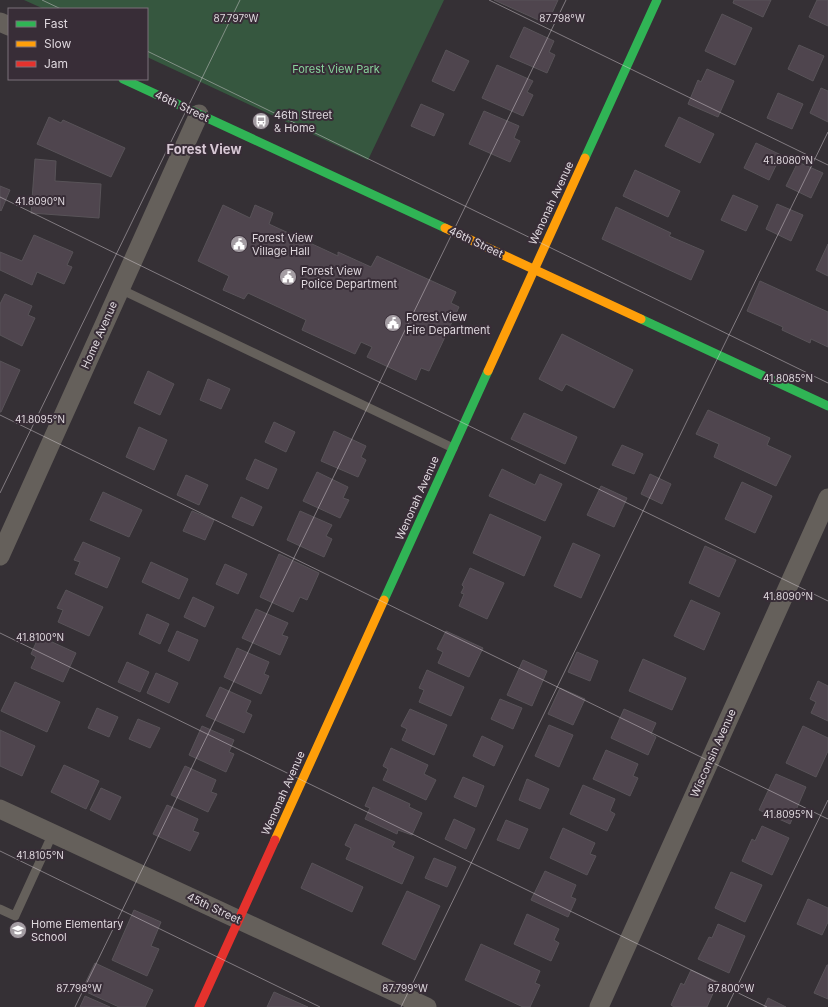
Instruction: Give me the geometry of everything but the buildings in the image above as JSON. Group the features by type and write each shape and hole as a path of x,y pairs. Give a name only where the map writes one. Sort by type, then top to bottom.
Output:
{"street":[{"name":"Wenonah Avenue","path":"199,1007 657,0"},
{"name":"46th Street","path":"125,80 828,406"},
{"name":"Home Avenue","path":"0,556 199,114"},
{"name":"Wisconsin Avenue","path":"599,1007 828,498"},
{"name":"45th Street","path":"0,809 427,1007"}],"lane":[{"path":"120,289 453,448"},
{"path":"0,909 15,916 53,833"}],"green space":[{"name":"Forest View Park","path":"24,0 444,0 368,160 148,57 148,8 42,8"}],"traffic: fast":[{"path":"585,158 657,0"},
{"path":"125,80 445,228"},
{"path":"641,319 828,406"},
{"path":"384,600 488,371"}],"traffic: slow":[{"path":"488,371 585,158"},
{"path":"445,228 641,319"},
{"path":"275,840 384,600"}],"traffic: jam":[{"path":"199,1007 275,840"}],"place":[{"name":"46th Street & Home","path":"261,121"},
{"name":"Forest View Village Hall","path":"239,244"},
{"name":"Forest View Police Department","path":"288,277"},
{"name":"Forest View Fire Department","path":"393,323"},
{"name":"Home Elementary School","path":"18,930"}],"district":[{"name":"Forest View","path":"204,149"}]}
